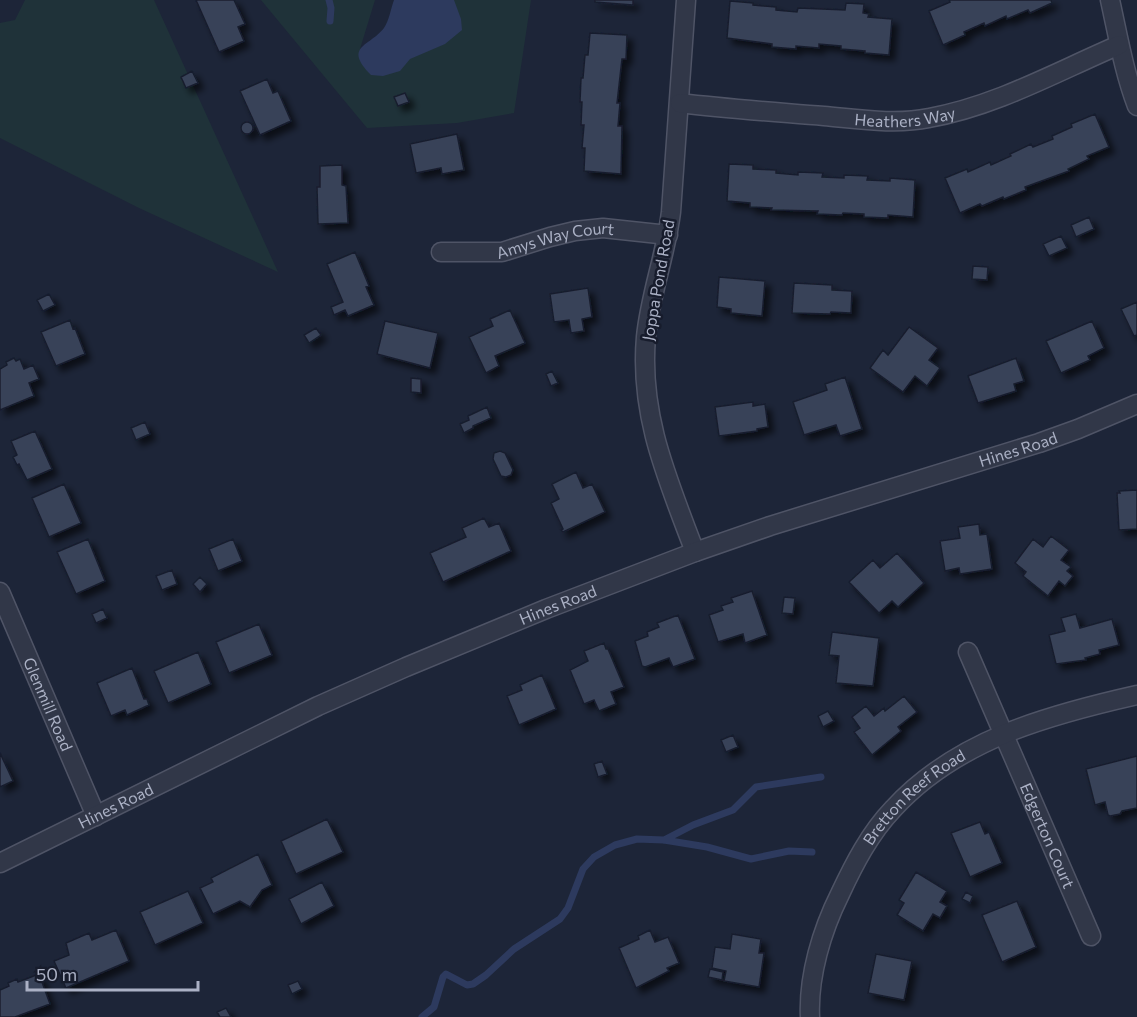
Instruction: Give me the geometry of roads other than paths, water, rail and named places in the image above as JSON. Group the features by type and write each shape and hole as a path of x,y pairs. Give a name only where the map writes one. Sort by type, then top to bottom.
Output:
{"street":[{"name":"Joppa Pond Road","path":"686,0 680,103 668,235 646,335 645,363 648,411 660,459 695,552"},
{"path":"1110,0 1129,86 1137,106"},
{"name":"Heathers Way","path":"680,103 870,120 927,119 988,103 1119,45"},
{"name":"Amys Way Court","path":"441,252 502,252 575,231 603,228 668,235"},
{"name":"Hines Road","path":"0,863 318,706 546,609 695,552 1030,446 1137,404"},
{"name":"Glenmill Road","path":"0,592 96,816"},
{"name":"Edgerton Court","path":"968,652 1091,936"},
{"name":"Bretton Reef Road","path":"810,1017 813,976 832,910 869,840 892,810 921,781 959,754 1003,734 1040,720 1137,696"}],"water":[{"path":"394,0 454,0 461,19 462,30 445,44 410,59 400,71 383,76 371,75 359,58 359,52 384,28"}],"waterway":[{"path":"329,0 330,21"},
{"path":"664,840 693,825 733,810 756,787 821,777"},
{"path":"422,1017 434,1007 446,974 467,985 473,984 514,949 560,919 568,908 583,869 594,857 615,845 637,839 664,840 707,847 751,859 789,851 812,852"}]}
